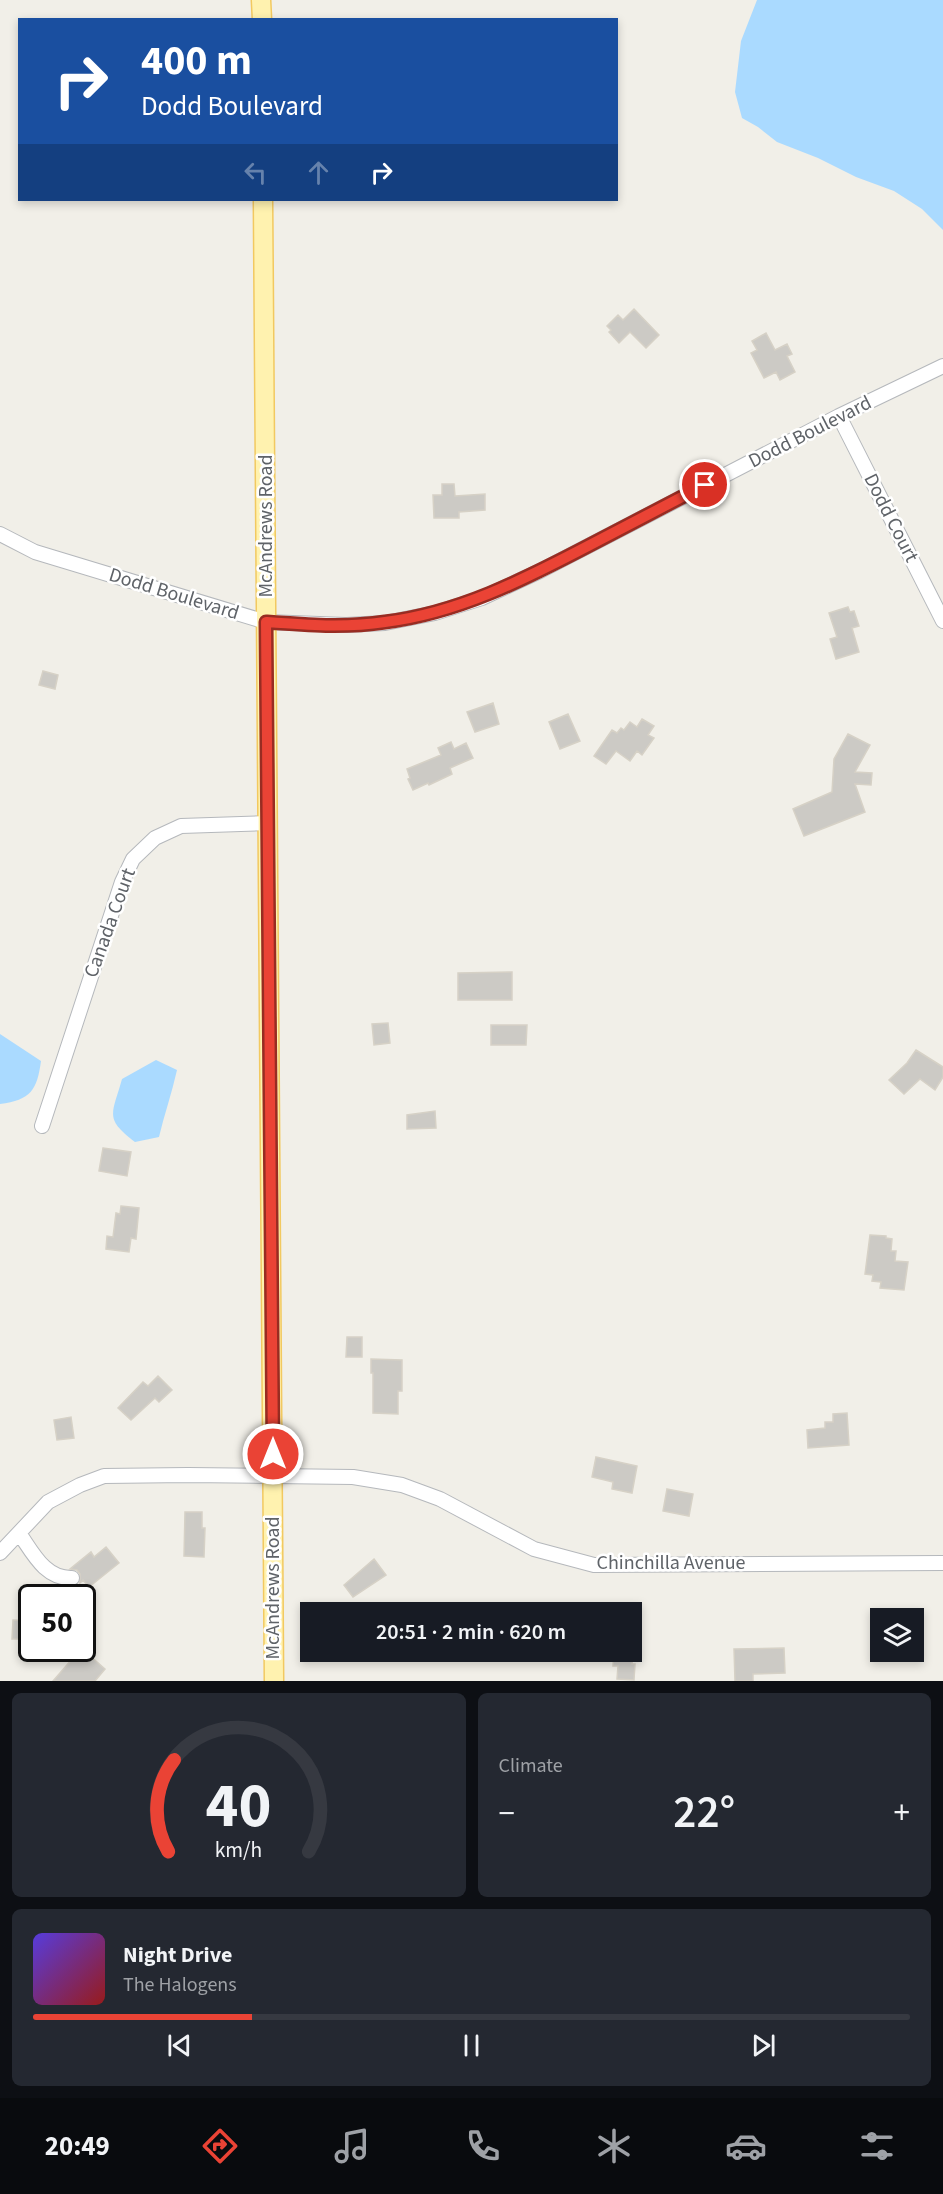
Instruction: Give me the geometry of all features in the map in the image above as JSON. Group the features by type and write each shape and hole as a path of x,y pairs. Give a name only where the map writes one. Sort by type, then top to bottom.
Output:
{"main road":[{"path":"261,0 262,18"},
{"name":"McAndrews Road","path":"263,201 274,1681"}],"street":[{"name":"Dodd Boulevard","path":"0,534 35,552 266,622 346,625 385,622 435,613 482,598 540,571 839,416 943,366"},
{"name":"Dodd Court","path":"839,416 943,621"},
{"name":"Canada Court","path":"42,1126 122,882 133,859 155,838 181,826 268,823"},
{"name":"Chinchilla Avenue","path":"0,1553 48,1502 80,1485 104,1476 188,1475 353,1477 402,1485 440,1499 534,1549 594,1565 943,1563"},
{"path":"19,1533 51,1575 72,1578"}],"water":[{"path":"757,0 943,0 943,230 922,209 894,191 777,142 742,118 735,92 741,41"},
{"path":"0,1034 41,1061 31,1092 19,1100 0,1104"},
{"path":"156,1060 177,1070 175,1079 159,1137 135,1142 118,1127 115,1121 113,1115 115,1101 122,1079"}],"building":[{"path":"634,309 659,335 646,348 630,332 619,343 609,332 611,330 607,326 618,315 623,320"},
{"path":"766,333 775,350 787,344 792,354 787,356 795,372 780,380 776,372 764,378 751,353 757,350 752,341"},
{"path":"442,484 454,484 455,496 485,494 485,510 459,512 459,518 434,518 433,495 442,495"},
{"path":"848,607 850,612 854,611 859,626 852,628 859,652 836,659 830,639 837,637 829,613"},
{"path":"43,671 58,675 55,689 39,685"},
{"path":"493,703 499,724 475,732 467,712"},
{"path":"568,714 580,741 560,749 549,722"},
{"path":"642,719 654,726 648,735 654,738 642,755 637,751 630,761 616,751 606,764 594,756 612,730 617,733 621,728 624,730 630,722 637,727"},
{"path":"848,734 870,745 855,772 872,773 871,785 855,784 865,812 804,836 793,809 832,792 834,759"},
{"path":"451,742 454,749 466,743 473,758 450,768 452,774 413,790 407,769 441,755 438,748"},
{"path":"512,972 512,1000 458,1000 458,973"},
{"path":"388,1023 390,1043 374,1045 372,1024"},
{"path":"491,1025 527,1025 526,1045 491,1045"},
{"path":"916,1050 943,1067 943,1077 935,1090 920,1079 904,1094 889,1080 907,1063"},
{"path":"435,1111 436,1128 407,1129 407,1115"},
{"path":"103,1148 131,1152 127,1176 99,1171"},
{"path":"121,1206 139,1208 136,1239 131,1238 129,1252 106,1249 107,1236 113,1237 116,1213 120,1214"},
{"path":"870,1235 886,1236 892,1239 891,1251 896,1251 895,1261 908,1262 904,1290 880,1288 881,1282 872,1281 873,1275 865,1274"},
{"path":"347,1337 362,1337 362,1357 346,1357"},
{"path":"371,1359 402,1360 402,1391 398,1391 398,1414 373,1413"},
{"path":"158,1376 172,1390 159,1402 155,1398 131,1420 118,1408 143,1382 148,1386"},
{"path":"847,1413 849,1445 808,1448 807,1430 825,1428 825,1422 833,1422 833,1414"},
{"path":"71,1417 74,1438 57,1440 54,1420"},
{"path":"596,1457 637,1466 632,1493 612,1489 613,1482 592,1477"},
{"path":"667,1489 693,1494 689,1516 663,1511"},
{"path":"185,1512 202,1512 202,1528 205,1528 204,1557 184,1556"},
{"path":"106,1547 119,1563 93,1584 86,1584 83,1580 80,1583 80,1574 77,1570 70,1569 91,1552 94,1557"},
{"path":"374,1559 386,1575 353,1597 344,1585"},
{"path":"13,1620 18,1620 18,1639 12,1639"},
{"path":"784,1648 785,1673 753,1674 753,1681 735,1681 734,1649"},
{"path":"96,1661 105,1669 95,1681 53,1681 70,1662"},
{"path":"613,1662 632,1662 635,1664 634,1680 617,1679 618,1666 613,1666"}],"route":[{"path":"273,1454 266,622 346,625 385,622 435,613 482,598 540,571 705,485"}]}
